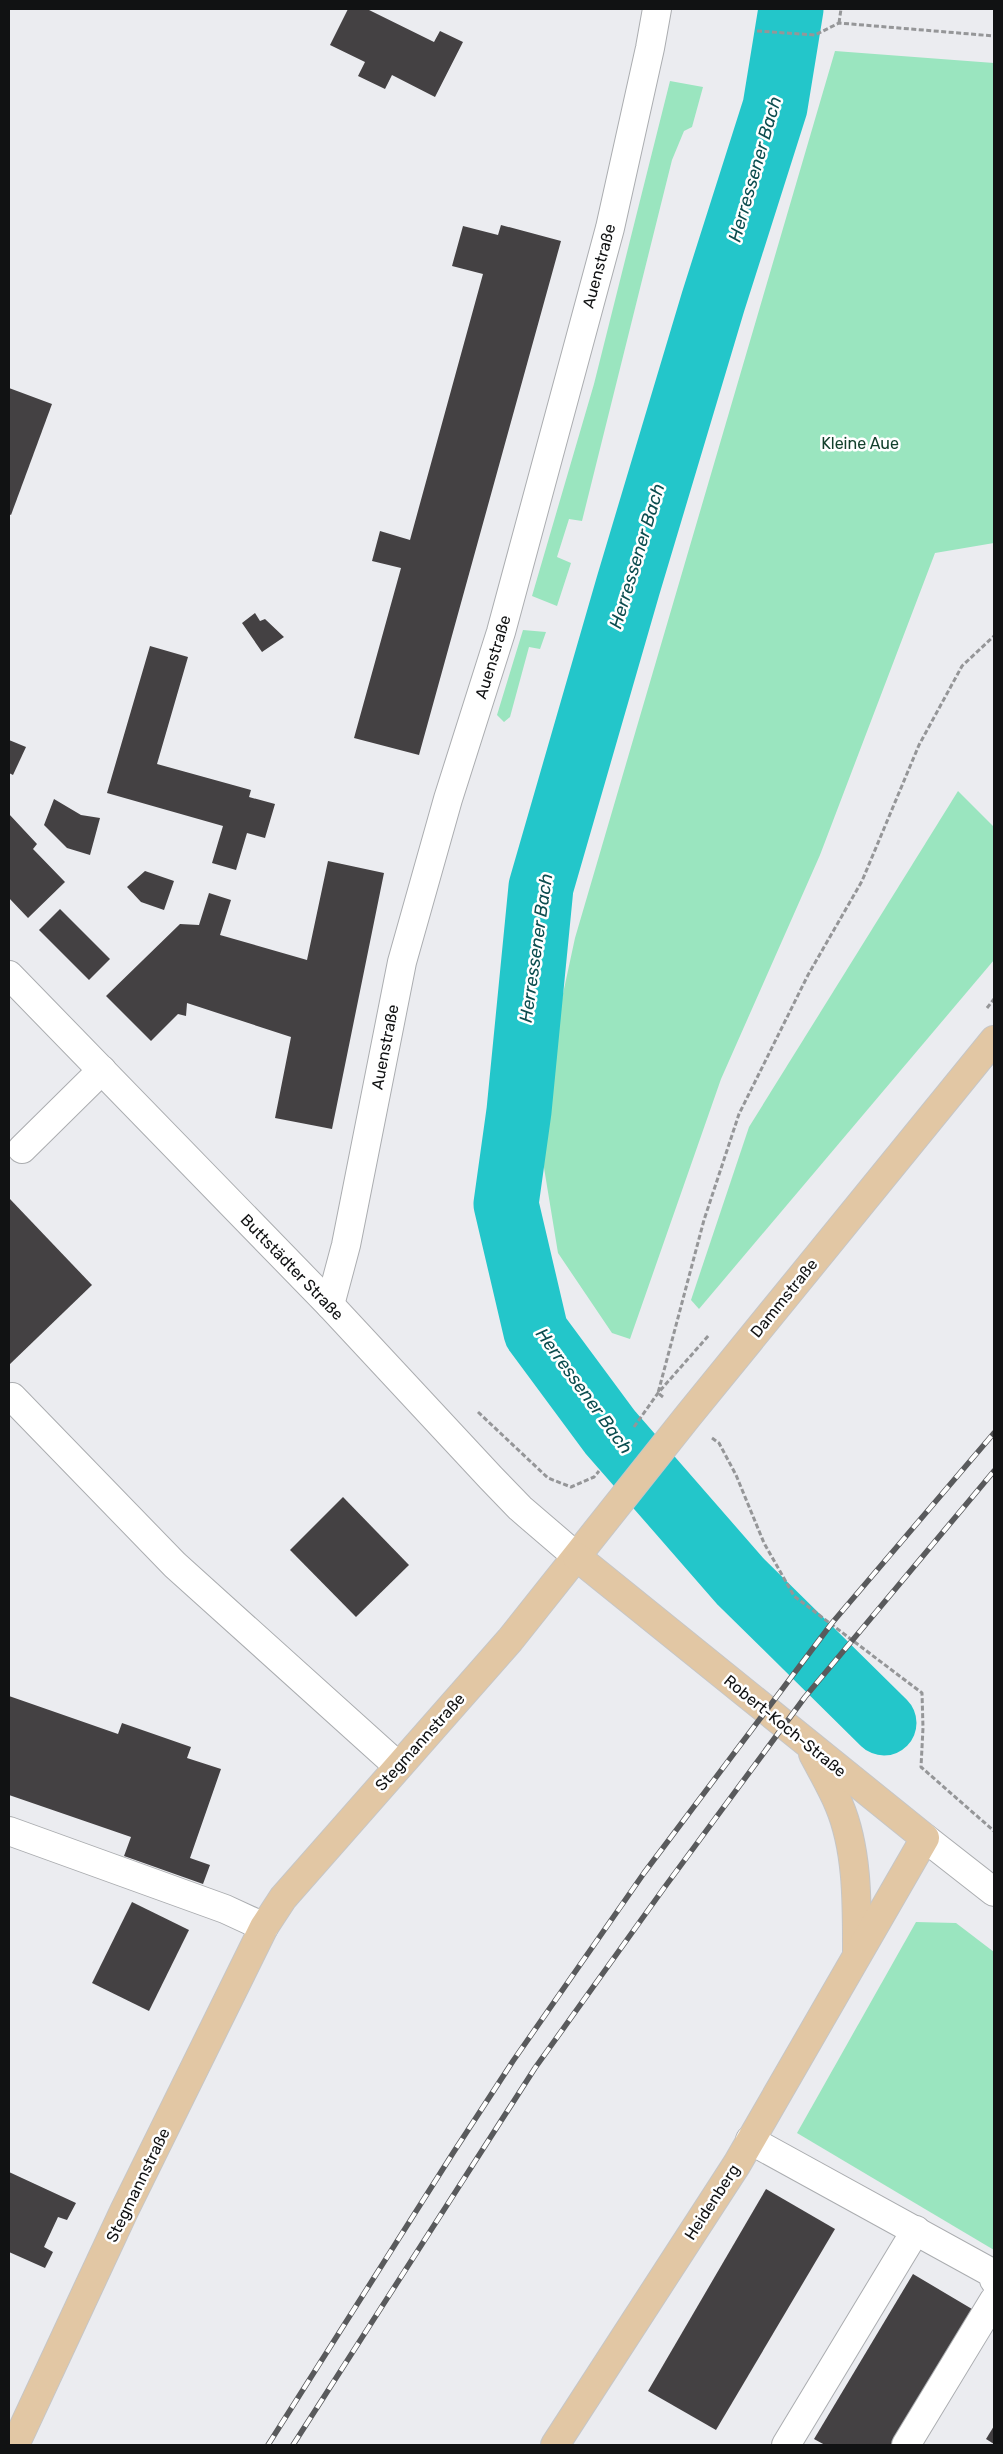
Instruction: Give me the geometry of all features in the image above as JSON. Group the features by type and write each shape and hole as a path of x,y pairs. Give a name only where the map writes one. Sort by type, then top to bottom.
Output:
{"main road":[{"name":"Dammstraße","path":"577,1557 682,1423 994,1040"},
{"name":"Robert-Koch-Straße","path":"577,1557 925,1838"},
{"name":"Stegmannstraße","path":"15,2445 124,2211 264,1926 300,1877 510,1640 577,1557"},
{"name":"Heidenberg","path":"809,1746 840,1806 851,1847 857,1903 857,1953"},
{"name":"Heidenberg","path":"555,2445 750,2140 925,1838"}],"street":[{"name":"Auenstraße","path":"330,1305 346,1245 402,962 448,799 501,632 610,228 650,48 656,9"},
{"name":"Buttstädter Straße","path":"9,975 330,1305 520,1508 577,1557"},
{"path":"22,1149 102,1070"},
{"path":"12,1397 175,1565 398,1766"},
{"path":"9,1831 225,1909 264,1926"},
{"name":"Robert-Koch-Straße","path":"925,1838 994,1892"},
{"path":"750,2140 992,2273 994,2280"},
{"path":"786,2445 916,2230"},
{"path":"906,2445 994,2300"}],"path":[{"path":"839,23 841,9"},
{"path":"757,31 815,35 839,23 994,36"},
{"path":"994,636 962,666 919,745 862,881 808,975 739,1114 704,1220 658,1393 682,1423 719,1444 736,1475 764,1543 794,1596 922,1693 921,1767 994,1831"},
{"path":"473,1407 548,1478 570,1486 594,1477 604,1465"}],"green space":[{"name":"Kleine Aue","path":"835,51 994,63 994,543 935,553 820,855 721,1079 630,1339 612,1333 558,1253 536,1119 575,938"},
{"path":"670,81 703,87 692,127 684,131 672,160 582,521 569,519 557,557 571,563 557,606 532,596 594,384"},
{"path":"523,630 546,632 540,649 529,647 510,717 504,722 497,715"},
{"path":"958,791 994,827 994,960 699,1309 691,1300 749,1127"},
{"path":"916,1922 956,1923 994,1952 994,2250 797,2133"}],"building":[{"path":"348,9 367,9 434,42 440,31 463,42 435,97 392,75 385,89 358,76 365,62 330,45"},
{"path":"501,225 561,241 419,755 354,738 401,568 372,561 380,531 410,540 483,274 452,266 463,226 498,235"},
{"path":"9,388 52,404 11,515 9,514"},
{"path":"255,613 260,621 265,619 284,637 262,652 242,623"},
{"path":"150,646 188,657 157,764 251,790 249,797 275,804 265,838 247,833 236,870 212,863 223,826 107,793"},
{"path":"9,740 26,747 13,775 9,773"},
{"path":"54,799 81,815 100,818 90,855 67,848 44,825"},
{"path":"9,814 37,844 33,849 65,882 28,918 9,898"},
{"path":"328,861 384,873 332,1129 275,1118 291,1037 187,1003 186,1016 178,1014 151,1041 106,996 180,924 199,925 209,893 231,900 220,935 307,960"},
{"path":"145,871 174,881 164,910 141,902 127,887"},
{"path":"60,909 110,959 89,980 39,930"},
{"path":"9,1198 92,1285 9,1365"},
{"path":"343,1497 409,1565 356,1617 290,1550"},
{"path":"9,1696 118,1734 122,1723 191,1747 187,1758 221,1769 190,1858 210,1865 203,1884 124,1856 131,1837 9,1795"},
{"path":"132,1902 189,1930 149,2011 92,1983"},
{"path":"9,2172 76,2203 67,2220 58,2217 44,2247 53,2252 45,2268 9,2252"},
{"path":"766,2189 835,2229 716,2430 648,2391"},
{"path":"913,2274 972,2309 891,2445 825,2445 814,2439"},
{"path":"994,2426 994,2444 986,2439"}],"waterway":[{"name":"Herressener Bach","path":"791,9 775,107 713,302 541,887 519,1111 506,1204 536,1332 610,1432 741,1582 884,1723"}],"railway":[{"path":"268,2445 513,2061 644,1873 832,1623 994,1433"},
{"path":"293,2445 535,2068 664,1888 805,1697 994,1471"}]}
